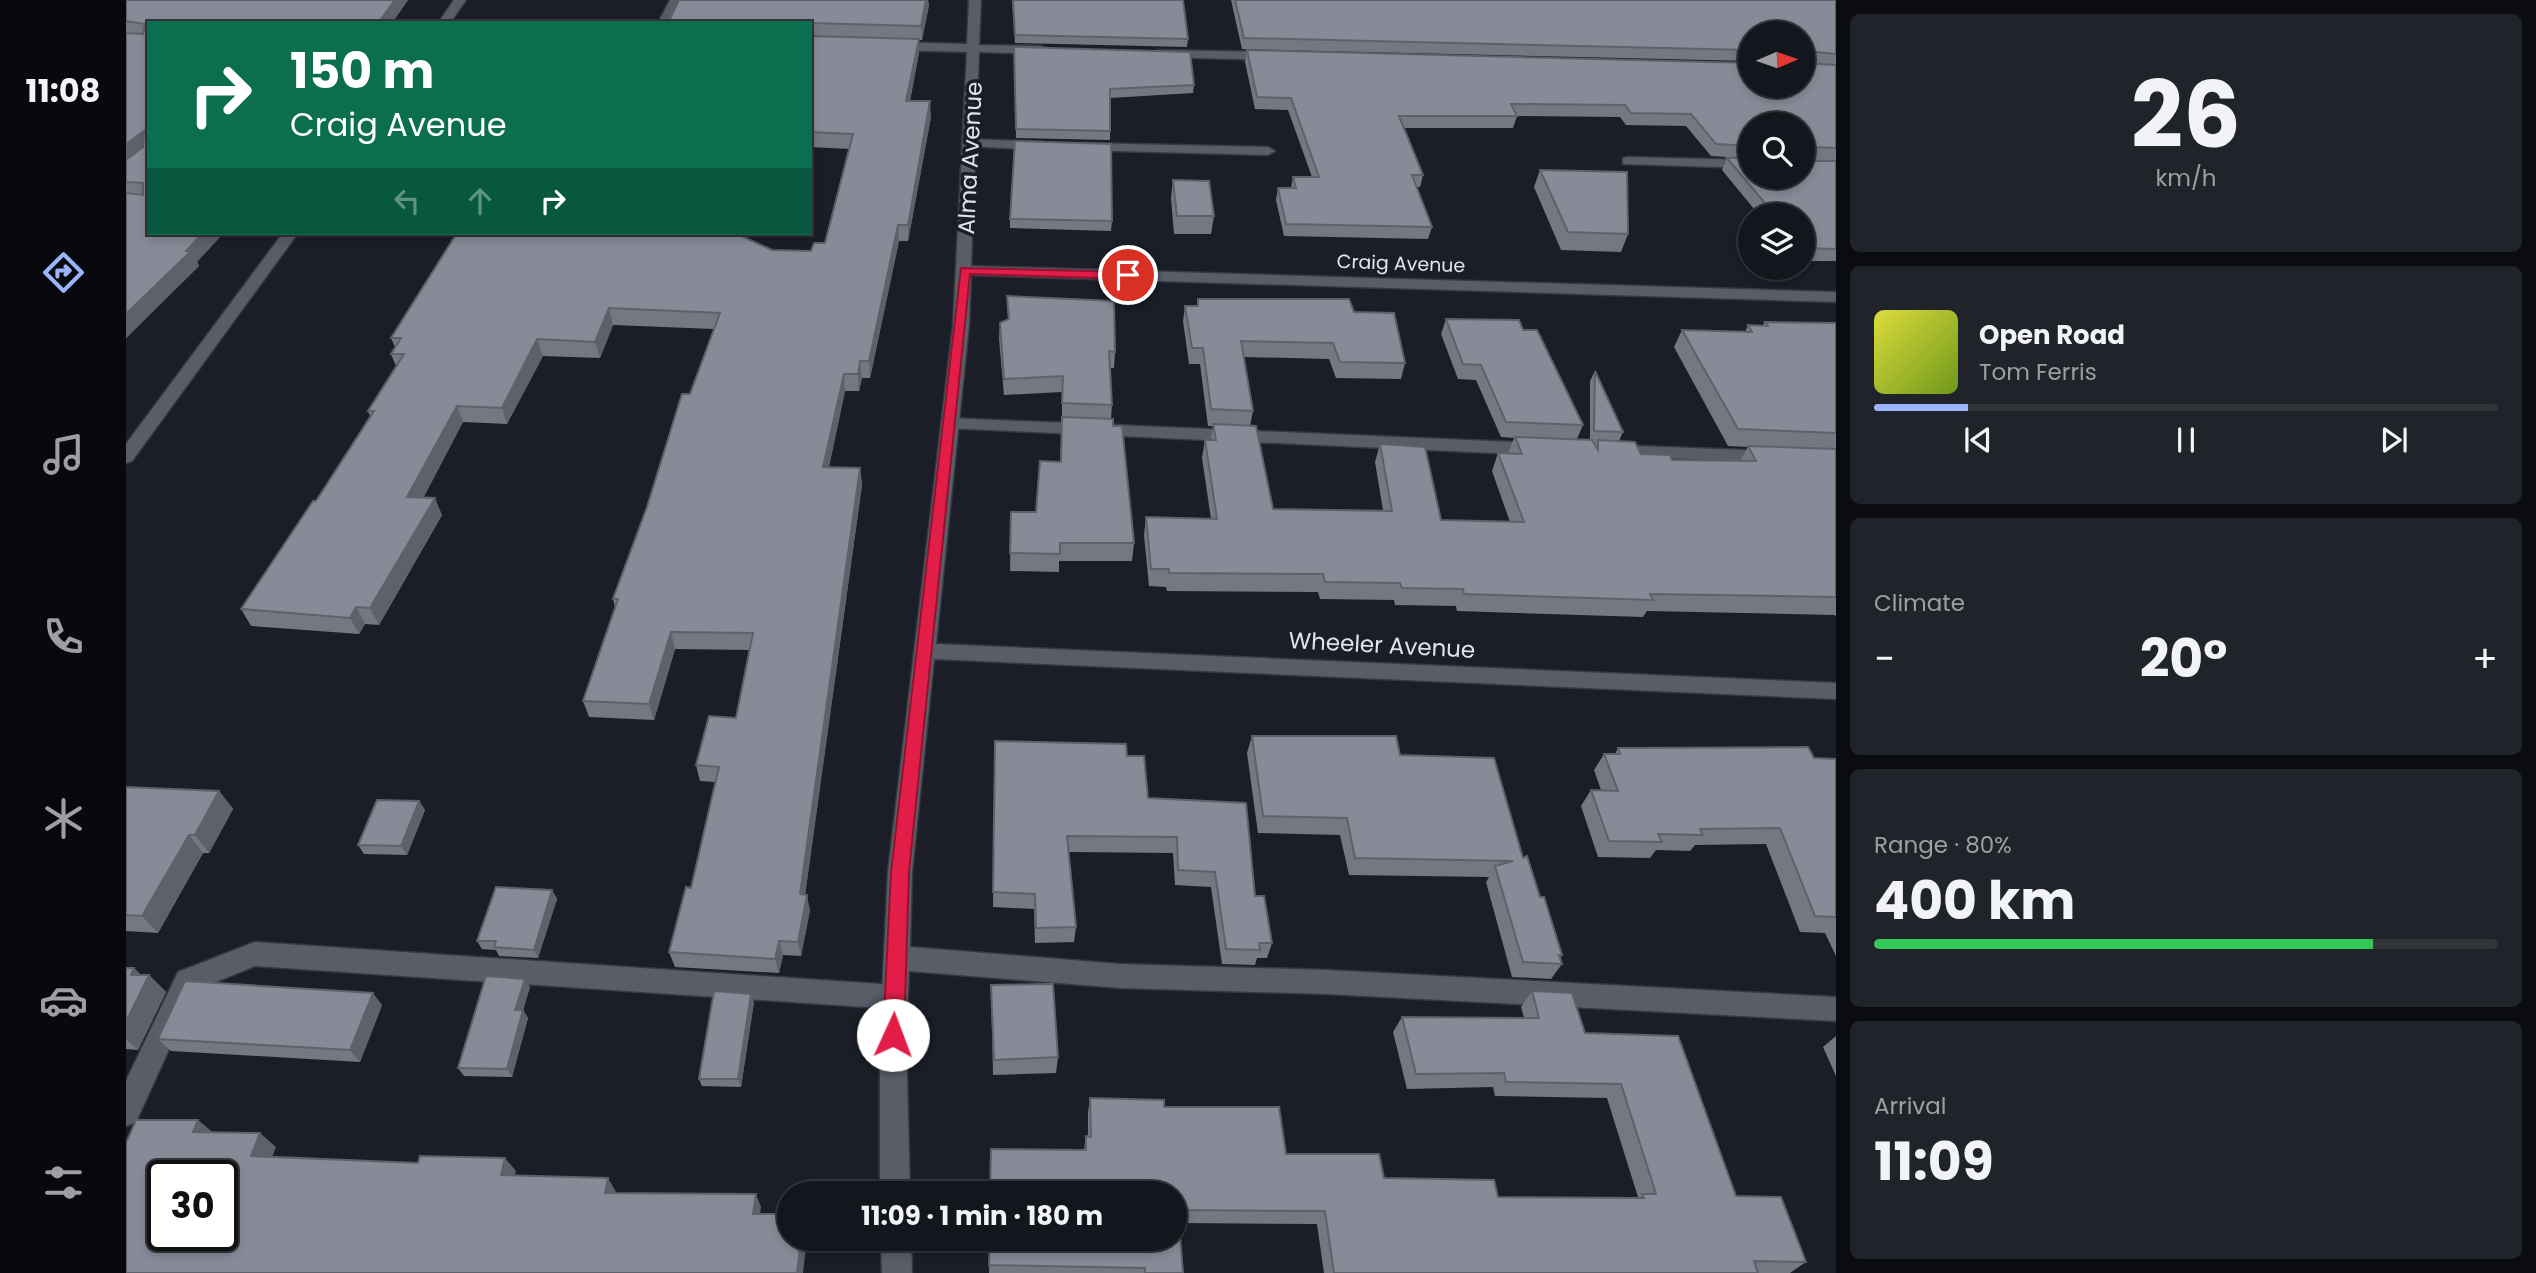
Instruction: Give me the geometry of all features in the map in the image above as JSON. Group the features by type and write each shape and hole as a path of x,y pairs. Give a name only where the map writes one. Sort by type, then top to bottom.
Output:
{"street":[{"path":"445,21 460,0"},
{"path":"665,21 676,0"},
{"name":"Alma Avenue","path":"895,1181 895,997 900,872 965,270 975,0"},
{"path":"878,46 1058,51"},
{"path":"1142,53 1282,57"},
{"path":"971,143 1268,151"},
{"path":"1628,161 1738,164"},
{"path":"127,453 289,235"},
{"name":"Craig Avenue","path":"965,270 1836,297"},
{"path":"950,424 1556,449"},
{"path":"1596,451 1783,457"},
{"name":"Wheeler Avenue","path":"925,651 1836,691"},
{"path":"126,1112 187,981 255,954 307,955 895,997"},
{"path":"896,958 1120,976 1327,982 1836,1009"},
{"path":"896,1251 897,1273"}],"building":[{"path":"126,0 395,0 379,21 147,21 147,235 201,235 186,251 191,251 126,314 126,193 143,195 143,183 126,182 126,160 143,147 144,131 126,144 126,33 143,34 145,24 126,21"},
{"path":"679,0 926,0 921,26 812,21 669,21"},
{"path":"1013,0 1183,0 1188,39 1015,35"},
{"path":"1235,0 1836,0 1836,54 1815,52 1815,21 1738,21 1738,50 1244,38"},
{"path":"812,36 919,39 906,101 930,101 908,225 898,225 869,361 860,361 858,374 844,374 823,467 860,468 800,894 807,895 798,942 779,941 775,959 669,952 686,887 691,888 719,767 696,765 709,716 736,718 753,633 671,632 649,704 583,701 618,599 613,599 647,507 682,394 690,394 720,313 609,308 595,342 537,339 502,408 457,406 407,497 435,498 370,608 356,607 350,618 241,609 374,411 368,411 404,354 391,354 401,338 391,338 456,235 739,235 772,250 811,251 814,243 825,243 853,134 812,132"},
{"path":"1014,47 1190,52 1194,85 1110,89 1110,131 1016,129"},
{"path":"1247,50 1738,63 1738,98 1815,98 1815,64 1836,65 1836,148 1815,147 1815,112 1738,112 1738,145 1716,144 1691,114 1631,113 1625,105 1511,104 1517,116 1399,116 1423,175 1412,175 1432,227 1286,224 1278,188 1296,188 1293,177 1319,177 1291,98 1257,97"},
{"path":"1015,141 1111,144 1112,221 1010,219"},
{"path":"1727,158 1738,158 1738,171"},
{"path":"1815,161 1836,161 1836,249 1815,248 1815,203 1765,203 1753,189 1815,189"},
{"path":"1540,170 1627,172 1628,234 1568,232"},
{"path":"1173,180 1209,181 1214,216 1177,216"},
{"path":"1007,296 1114,301 1115,352 1109,351 1112,405 1062,403 1063,376 1004,379 1000,323 1009,319"},
{"path":"1198,299 1349,299 1354,312 1394,313 1405,363 1340,362 1333,343 1241,341 1253,411 1211,409 1203,348 1192,348 1185,306 1198,306"},
{"path":"1446,319 1519,320 1523,330 1537,330 1583,425 1506,422 1481,365 1463,364"},
{"path":"1765,322 1836,323 1836,433 1738,429 1682,330 1752,332 1748,325 1768,326"},
{"path":"1595,371 1623,432 1594,431"},
{"path":"1062,417 1113,419 1113,426 1122,426 1134,543 1060,543 1060,554 1010,553 1011,512 1036,512 1040,461 1061,462"},
{"path":"1213,424 1256,426 1273,509 1392,511 1380,444 1425,447 1441,520 1524,522 1498,453 1522,454 1515,437 1592,440 1598,450 1598,440 1635,442 1641,454 1670,455 1672,460 1756,461 1748,446 1836,449 1836,597 1650,594 1653,600 1464,594 1463,589 1402,588 1400,583 1325,582 1323,574 1169,573 1169,569 1151,569 1146,517 1217,519 1205,440 1216,440"},
{"path":"1252,736 1396,736 1400,755 1494,758 1523,858 1527,856 1540,897 1544,897 1562,955 1559,955 1562,964 1523,962 1495,866 1513,861 1355,858 1347,818 1263,816"},
{"path":"995,741 1126,744 1127,756 1144,756 1148,798 1246,803 1255,896 1264,896 1272,943 1259,943 1260,950 1226,949 1215,872 1178,870 1177,837 1067,836 1076,927 1036,928 1035,894 993,892"},
{"path":"1808,747 1814,758 1836,759 1836,917 1815,916 1780,828 1700,829 1703,835 1658,834 1662,842 1609,841 1591,790 1618,791 1604,754 1620,754 1618,748"},
{"path":"126,787 219,791 195,835 189,835 142,916 126,915"},
{"path":"377,800 419,801 401,846 358,845"},
{"path":"496,887 552,890 534,950 494,947 496,941 477,941"},
{"path":"126,968 134,968 131,975 149,975 126,1022"},
{"path":"486,976 525,979 515,1010 523,1010 507,1069 458,1068"},
{"path":"185,981 373,993 350,1050 158,1039"},
{"path":"1053,984 1058,1057 994,1060 991,985"},
{"path":"714,991 751,994 738,1079 699,1079"},
{"path":"1532,991 1572,993 1585,1033 1678,1036 1736,1196 1781,1197 1806,1262 1754,1261 1758,1273 1334,1273 1325,1211 1187,1210 1187,1181 990,1181 991,1149 1086,1150 1086,1136 1091,1137 1090,1098 1164,1100 1164,1107 1279,1107 1286,1154 1379,1154 1384,1178 1494,1180 1498,1197 1644,1198 1642,1194 1656,1194 1621,1084 1506,1082 1504,1073 1416,1074 1402,1017 1539,1018"},
{"path":"136,1120 198,1120 193,1132 260,1133 251,1156 418,1163 420,1156 505,1158 501,1175 608,1178 605,1193 756,1194 753,1214 777,1214 777,1251 800,1251 797,1273 126,1273 126,1143"},
{"path":"990,1251 1181,1251 1183,1273 1145,1273 1145,1268 989,1265"}],"route":[{"path":"893,1035 900,872 965,270 1128,275"}]}
